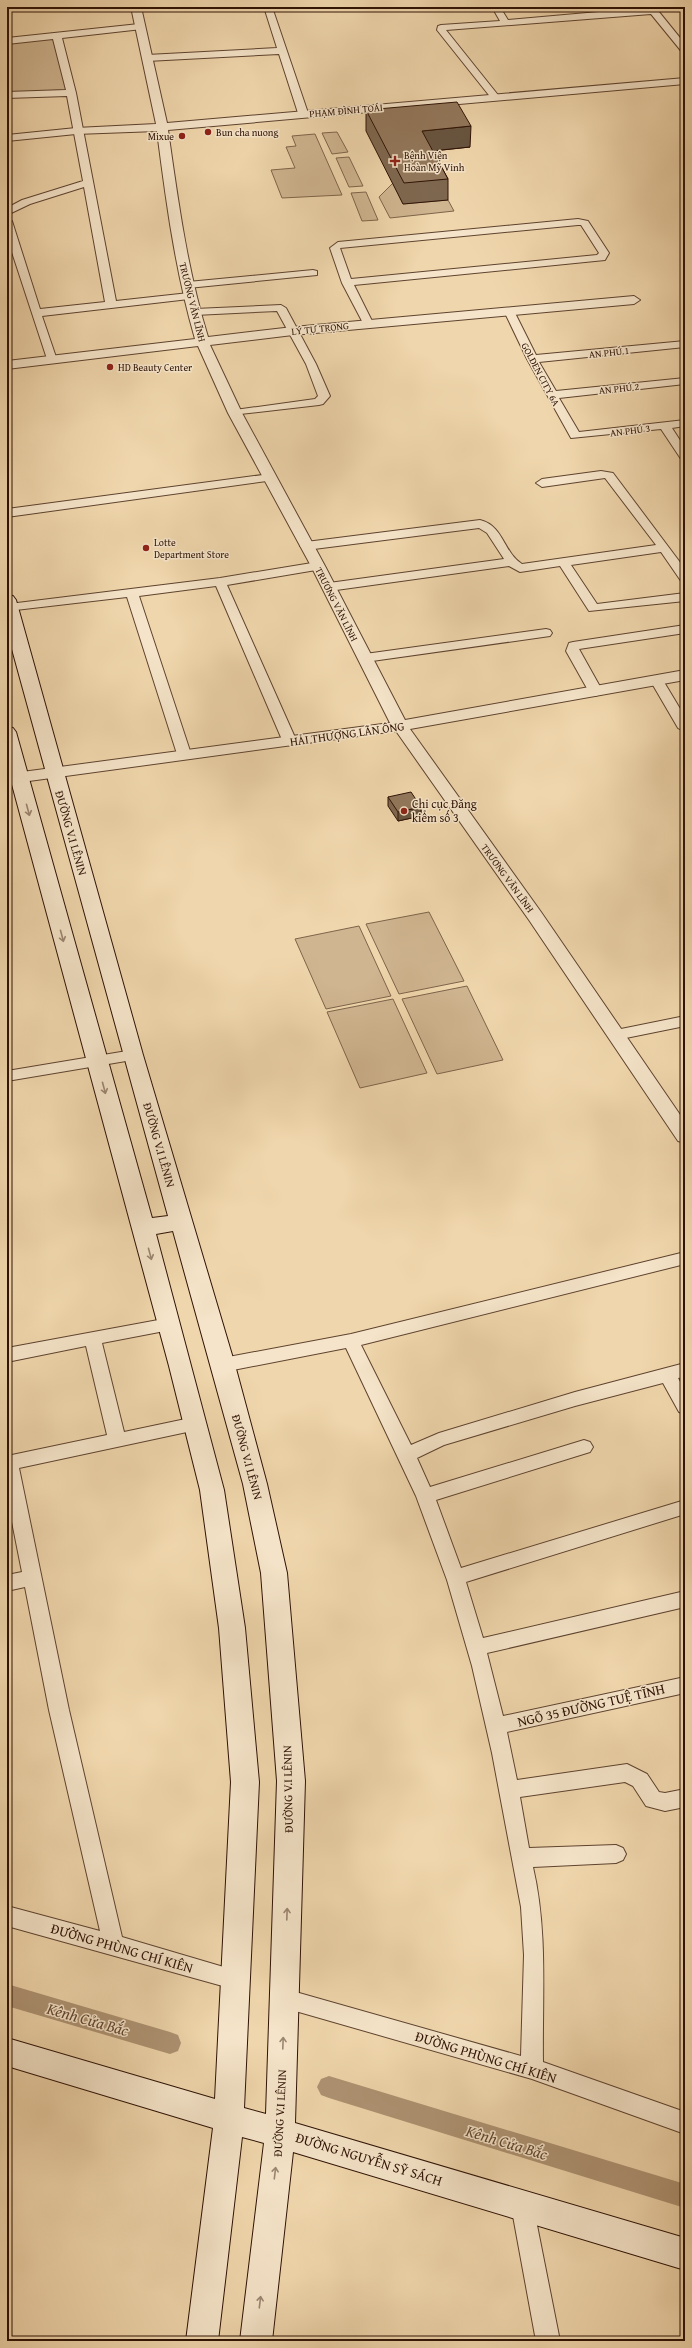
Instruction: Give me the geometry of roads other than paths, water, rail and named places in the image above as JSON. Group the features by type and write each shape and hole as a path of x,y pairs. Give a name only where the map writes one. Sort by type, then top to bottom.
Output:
{"main road":[{"name":"ĐƯỜNG V.I LÊNIN","path":"8,604 133,1055 223,1365 255,1484 274,1573 291,1781 280,2133 256,2341"},
{"path":"7,732 13,778 96,1060 169,1324 212,1490 232,1628 246,1782 229,2118 202,2341"},
{"path":"142,1228 182,1222"},
{"name":"ĐƯỜNG NGUYỄN SỸ SÁCH","path":"7,2052 685,2254"}],"street":[{"path":"7,8 17,7"},
{"name":"TRƯƠNG VĂN LĨNH","path":"136,7 139,27 162,127 177,237 188,290 203,343 235,413 318,566 400,726 535,916 685,1136"},
{"path":"268,7 281,51 303,113"},
{"path":"496,7 506,22"},
{"path":"495,97 440,29 652,9 681,39 685,50"},
{"path":"7,41 139,27"},
{"path":"57,36 71,94 70,129 88,183 111,304"},
{"path":"147,58 281,51"},
{"name":"PHẠM ĐÌNH TOÁI","path":"7,138 70,129 162,127 303,113 685,81"},
{"path":"7,95 60,98 71,94"},
{"path":"7,212 26,202 88,183"},
{"path":"7,221 12,258 36,313 52,360"},
{"path":"347,283 601,258 604,253 584,223 578,222 342,245 335,248 347,283 368,324"},
{"path":"36,313 111,304 188,290 313,274"},
{"name":"LÝ TỰ TRỌNG","path":"7,365 203,343 293,331 634,300"},
{"path":"195,312 279,308 314,371 323,399 235,413"},
{"name":"GOLDEN CITY 6A","path":"509,311 532,359 575,436"},
{"name":"AN PHÚ 1","path":"532,359 685,344"},
{"name":"AN PHÚ 2","path":"552,395 685,381"},
{"name":"AN PHÚ 3","path":"575,436 685,423"},
{"path":"664,425 685,456"},
{"path":"542,483 601,474 609,475 685,578"},
{"path":"7,513 270,478"},
{"path":"306,546 482,524 488,526 516,567 525,568 563,561 664,548"},
{"path":"563,561 593,608 685,597"},
{"path":"329,587 512,562"},
{"path":"8,604 132,594 220,582 318,566"},
{"path":"220,582 290,742"},
{"path":"132,594 184,754"},
{"path":"596,692 572,651 574,646 611,642 685,629"},
{"path":"365,658 546,633"},
{"name":"HẢI THƯỢNG LÃN ÔNG","path":"13,778 54,771 290,742 400,726 685,675"},
{"path":"656,680 685,728"},
{"path":"616,1035 685,1021"},
{"path":"7,1076 133,1055"},
{"path":"223,1365 351,1341 685,1258"},
{"path":"7,1355 169,1324"},
{"path":"92,1338 117,1439"},
{"path":"351,1341 425,1496 456,1577 477,1647 497,1726 520,1858 532,1915 534,1952 532,2069"},
{"path":"407,1456 439,1440 575,1399 685,1370"},
{"path":"667,1374 685,1406"},
{"path":"113,1944 59,1710 8,1462 195,1424"},
{"path":"425,1496 584,1447"},
{"path":"456,1577 685,1506"},
{"path":"7,1583 32,1576"},
{"path":"477,1647 685,1599"},
{"name":"NGÕ 35 ĐƯỜNG TUỆ TĨNH","path":"497,1726 685,1685"},
{"path":"509,1790 627,1773 640,1780 653,1800 665,1802 685,1798"},
{"path":"520,1858 616,1854"},
{"name":"ĐƯỜNG PHÙNG CHÍ KIÊN","path":"7,1916 113,1944 237,1980"},
{"name":"ĐƯỜNG PHÙNG CHÍ KIÊN","path":"285,1999 532,2069 685,2123"},
{"path":"522,2205 548,2341"}],"waterway":[{"name":"Kênh Cửa Bắc","path":"7,1995 170,2043"},
{"name":"Kênh Cửa Bắc","path":"329,2087 685,2196"}],"place":[{"name":"Bun cha nuong","path":"208,132"},
{"name":"Mixue","path":"182,136"},
{"name":"Bệnh Viện Hoàn Mỹ Vinh","path":"395,161"},
{"name":"HD Beauty Center","path":"110,367"},
{"name":"Lotte Department Store","path":"146,548"},
{"name":"Chi cục Đăng kiểm số 3","path":"404,811"}]}
